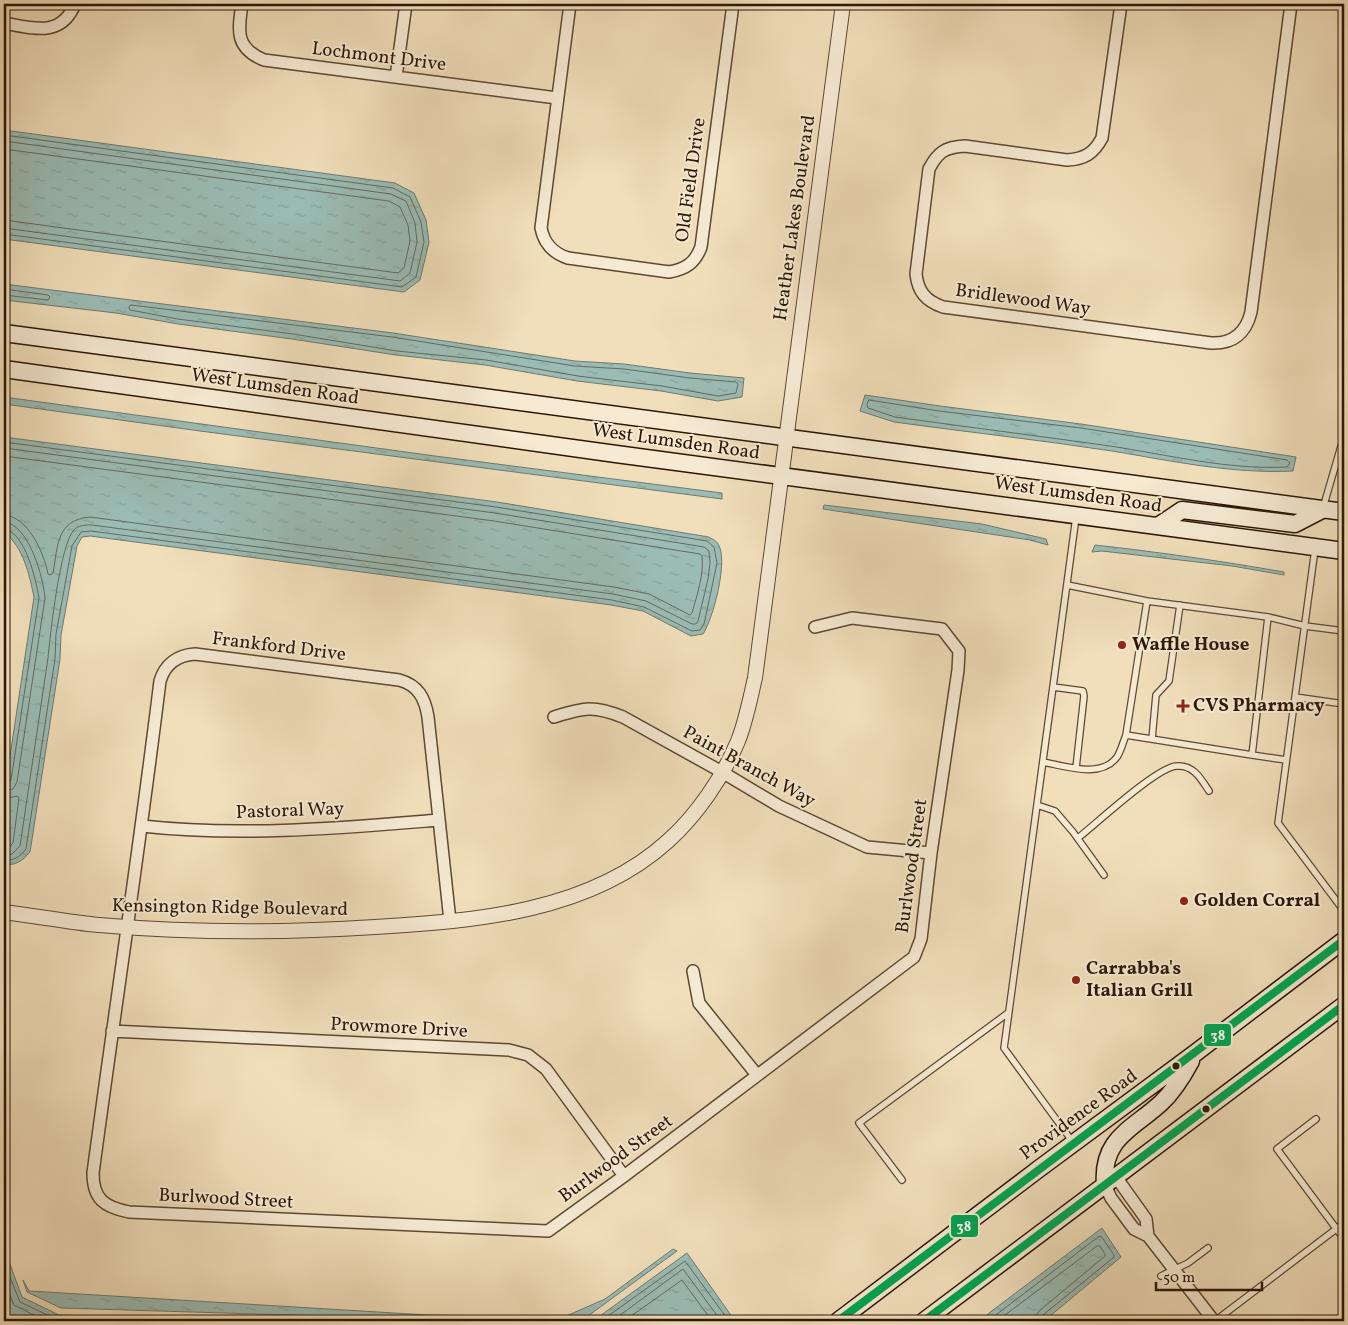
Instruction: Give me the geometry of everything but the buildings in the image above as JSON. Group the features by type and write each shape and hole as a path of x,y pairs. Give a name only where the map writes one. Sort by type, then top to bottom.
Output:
{"main road":[{"name":"West Lumsden Road","path":"4,333 1344,512"},
{"name":"West Lumsden Road","path":"4,369 780,476 1344,551"},
{"path":"1158,526 1182,510 1295,524 1322,510"},
{"name":"Providence Road","path":"838,1321 1344,940"},
{"path":"924,1321 1344,1005"},
{"path":"1111,1181 1106,1166 1116,1142 1126,1130 1167,1097 1194,1054"}],"street":[{"path":"4,24 42,29 54,28 64,22 71,14 75,4"},
{"name":"Lochmont Drive","path":"242,4 239,28 240,38 246,48 264,60 557,98"},
{"path":"396,77 406,4"},
{"name":"Old Field Drive","path":"570,4 541,228 543,239 558,255 568,258 669,272 681,270 691,265 701,247 733,4"},
{"name":"Heather Lakes Boulevard","path":"785,438 843,4"},
{"name":"Bridlewood Way","path":"1121,4 1102,138 1098,147 1090,155 1079,160 1068,160 953,146 942,151 934,160 929,169 916,274 917,286 924,296 933,303 943,307 1211,343 1229,341 1239,336 1245,329 1251,312 1291,4"},
{"name":"Kensington Ridge Boulevard","path":"4,912 126,927 321,931 399,926 512,912 546,904 585,891 643,861 674,835 692,816 722,772 742,729 755,678 785,438"},
{"name":"Burlwood Street","path":"126,927 93,1173 96,1193 108,1207 129,1212 548,1231 624,1176 914,957 921,939 959,651 942,630 852,618 815,627"},
{"name":"Frankford Drive","path":"126,927 142,826 162,674 169,664 188,654 398,680 410,684 419,691 427,711 450,921"},
{"name":"Paint Branch Way","path":"554,717 583,708 608,711 623,717 722,772 778,806 867,847 931,853"},
{"name":"Pastoral Way","path":"142,826 254,831 328,829 439,820"},
{"path":"693,971 699,1003 757,1075"},
{"name":"Prowmore Drive","path":"112,1031 509,1050 528,1055 546,1069 624,1176"},
{"path":"1111,1181 1111,1198 1134,1229 1148,1236 1214,1321"},
{"path":"1111,1181 1146,1219 1148,1236"}],"lane":[{"path":"1322,510 1344,436"},
{"path":"1074,1144 1004,1048 1076,515"},
{"path":"1316,547 1278,823 1344,911"},
{"path":"1067,585 1147,601 1268,617 1305,626 1344,631"},
{"path":"1043,762 1098,770 1108,766 1117,757 1126,735 1147,601"},
{"path":"1152,739 1156,695 1169,681 1180,605"},
{"path":"1252,755 1268,617"},
{"path":"1053,687 1083,691 1076,768"},
{"path":"1295,697 1344,704"},
{"path":"1126,735 1286,760"},
{"path":"1078,838 1156,774 1177,766 1195,771 1209,791"},
{"path":"1037,805 1055,811 1078,838 1104,875"},
{"path":"902,1180 859,1123 1008,1014"},
{"path":"1316,1119 1277,1148 1344,1239"},
{"path":"1214,1321 1344,1223"},
{"path":"1161,1276 1188,1262 1208,1248"}],"water":[{"path":"4,130 395,183 414,193 426,220 429,242 420,280 404,292 4,239"},
{"path":"4,284 393,333 575,361 624,364 744,378 742,397 718,401 661,391 577,381 485,365 396,355 178,324 116,313 4,300"},
{"path":"865,395 1081,424 1296,457 1293,471 1247,471 894,422 860,411"},
{"path":"4,397 722,493 722,499 4,404"},
{"path":"4,437 497,502 709,537 716,541 721,552 721,576 711,616 703,634 691,636 643,611 611,605 90,536 82,537 77,546 61,635 60,659 30,852 19,862 4,865 4,796 34,597 25,562 11,538 4,532"},
{"path":"824,505 982,524 1046,539 1048,545 1030,540 823,509"},
{"path":"1095,545 1237,564 1284,572 1284,575 1232,566 1102,551 1092,552"},
{"path":"1102,1228 1121,1257 1044,1321 982,1321 989,1313"},
{"path":"4,1248 22,1297 59,1315 256,1321 4,1321"},
{"path":"673,1249 677,1251 581,1321 485,1321 61,1308 27,1292 23,1280 29,1291 428,1315 564,1317 605,1299"},
{"path":"687,1253 735,1321 593,1321"}],"transit line":[{"name":"38","path":"838,1321 1344,940"},
{"name":"38","path":"924,1321 1344,1005"}],"place":[{"name":"Waffle House","path":"1122,645"},
{"name":"CVS Pharmacy","path":"1183,706"},
{"name":"Golden Corral","path":"1184,901"},
{"name":"Carrabba's Italian Grill","path":"1076,980"}]}
